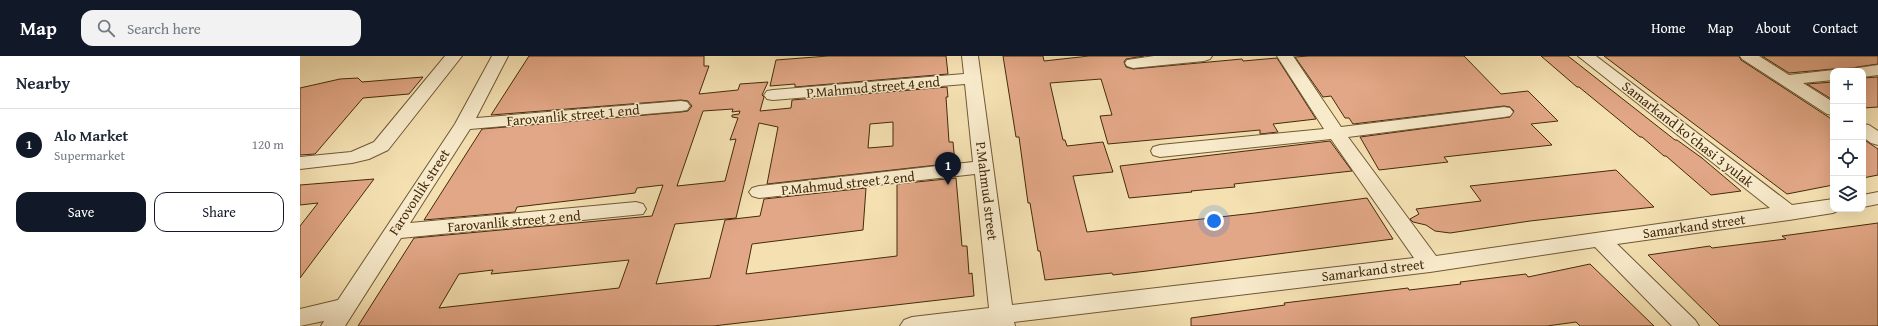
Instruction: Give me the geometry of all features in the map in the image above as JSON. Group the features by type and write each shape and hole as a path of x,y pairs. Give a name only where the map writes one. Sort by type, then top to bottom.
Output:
{"street":[{"path":"300,163 356,158 370,153 381,146 454,56"},
{"name":"Farovonlik street","path":"333,326 392,232 464,124 500,56"},
{"name":"P.Mahmud street","path":"970,56 1003,320"},
{"path":"1133,63 1204,56"},
{"path":"1285,56 1336,133 1430,264"},
{"name":"Samarkand ko'chasi 3 yulak","path":"1586,56 1789,213"},
{"path":"1748,56 1830,108"},
{"path":"1866,72 1878,70"},
{"path":"1786,80 1830,75"},
{"name":"P.Mahmud street 4 end","path":"773,95 967,79 973,80"},
{"name":"Farovanlik street 1 end","path":"464,124 681,106"},
{"path":"1160,151 1336,133 1504,112"},
{"path":"1866,131 1878,138"},
{"name":"P.Mahmud street 2 end","path":"759,192 984,167"},
{"path":"1866,200 1878,198"},
{"name":"Samarkand street","path":"912,326 1003,320 1430,264 1830,206"},
{"name":"Farovanlik street 2 end","path":"392,232 636,209"},
{"path":"1599,239 1687,326"},
{"path":"300,318 345,307"}],"building":[{"path":"529,56 704,56 704,66 709,66 699,94 738,90 740,84 768,82 762,95 764,97 760,111 791,108 792,100 947,87 948,97 946,97 949,142 953,142 955,163 767,184 778,127 759,123 736,218 675,224 656,284 710,278 725,220 760,216 764,199 866,188 863,230 752,244 746,274 897,256 897,184 956,178 962,246 967,246 969,274 972,273 974,296 713,326 358,326 414,238 652,216 663,185 637,188 635,193 517,207 515,212 424,220 482,129 681,112 688,111 692,106 688,101 681,100 491,115","holes":["733,109 732,112 740,111 739,114 732,115 732,117 738,118 730,140 736,139 725,181 677,186 703,111","893,122 893,146 868,148 870,124","629,260 619,288 439,308 459,274 493,270 491,274"]},
{"path":"828,56 946,56 948,74 795,87 795,84 770,86 776,60"},
{"path":"1003,56 1043,56 1044,61 1089,56 1144,56 1126,59 1124,62 1126,67 1133,69 1242,59 1243,61 1277,58 1316,119 1273,124 1278,132 1260,134 1260,130 1108,144 1100,116 1112,115 1101,79 1050,83 1063,140 1065,140 1067,146 1103,142 1113,172 1073,176 1087,232 1255,213 1367,198 1393,239 1147,271 1045,280 1040,251 1038,251 1030,203 1028,203 1019,137 1016,137"},
{"path":"1464,56 1501,94 1528,91 1558,121 1531,124 1552,145 1444,157 1448,162 1379,170 1360,137 1510,117 1514,111 1510,107 1504,106 1353,124 1349,118 1345,118 1331,96 1323,97 1295,57"},
{"path":"1541,56 1568,56 1675,140 1702,158 1741,191 1711,195 1666,156 1640,137 1579,87 1577,87"},
{"path":"1604,56 1739,56 1741,60 1830,118 1830,186 1787,194"},
{"path":"1762,56 1878,56 1878,64 1855,68 1830,68 1830,69 1789,73"},
{"path":"423,77 409,94 363,98 315,154 300,155 300,88 340,79 358,78 362,82"},
{"path":"1878,77 1878,107 1866,108 1866,78"},
{"path":"1830,82 1830,98 1807,84"},
{"path":"1330,141 1352,171 1234,184 1235,187 1129,198 1120,166"},
{"path":"1866,141 1878,149 1878,175 1866,177"},
{"path":"1616,170 1654,207 1530,221 1450,233 1435,231 1426,225 1413,222 1410,219 1419,214 1416,209 1481,201 1470,186"},
{"path":"374,179 300,278 300,226 318,203 300,205 300,185"},
{"path":"1878,223 1878,326 1720,326 1648,255 1710,246 1712,248 1786,239 1782,236"},
{"path":"1590,264 1654,326 1580,326 1576,322 1547,326 1191,326 1191,318 1285,305 1284,303 1408,288 1409,290 1461,284 1460,282 1526,274 1528,277"}],"place":[{"name":"Alo Market","path":"948,185"}]}
